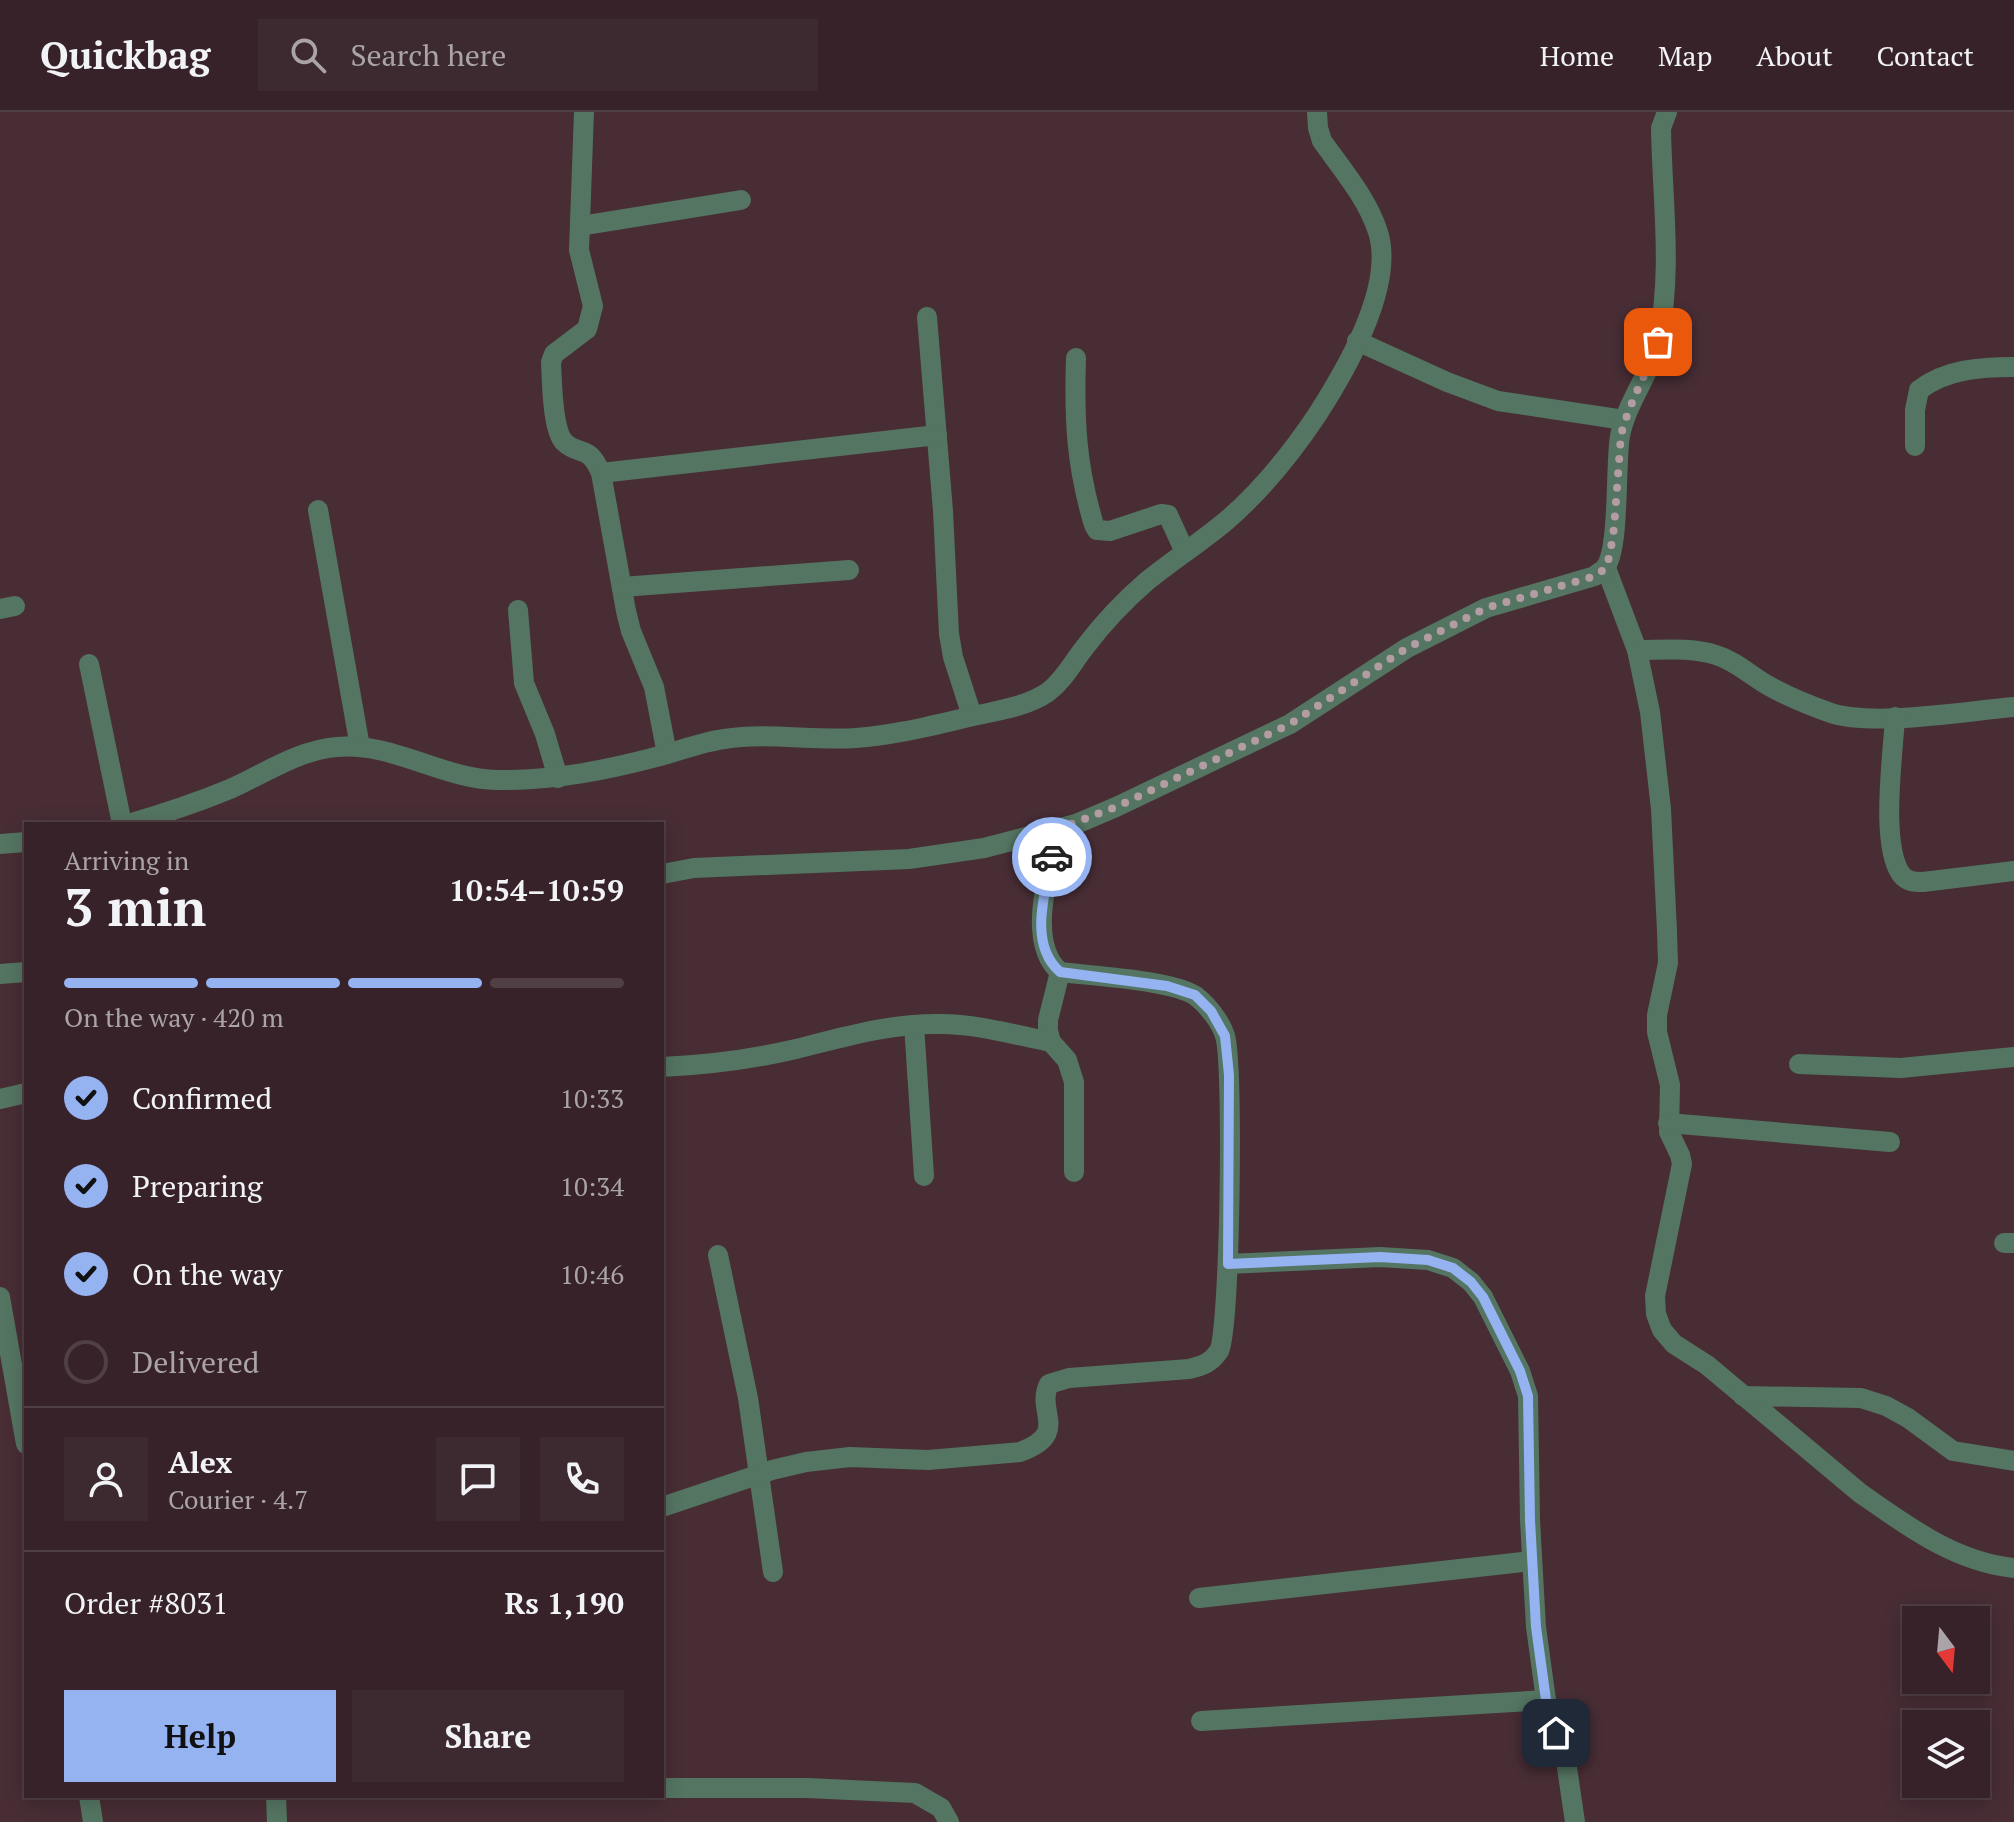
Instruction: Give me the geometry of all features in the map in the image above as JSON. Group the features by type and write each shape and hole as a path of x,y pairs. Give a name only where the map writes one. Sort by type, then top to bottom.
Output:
{"street":[{"path":"584,112 581,262 593,306 587,329 554,354 551,362 555,411 560,436 566,443 590,454 601,473 631,631 654,687 667,754"},
{"path":"1667,112 1661,128 1665,199 1663,312 1658,342 1649,367 1624,420 1616,471 1614,528 1606,568 1637,650 1650,712 1661,809 1668,963 1657,1015 1657,1032 1670,1085 1668,1123 1682,1164 1655,1296 1656,1314 1662,1330 1674,1344 1707,1365 1886,1512 1962,1556 2014,1568"},
{"path":"135,822 230,788 304,754 335,747 381,750 450,774 473,778 558,778 729,738 853,738 895,734 1032,700 1049,691 1123,602 1226,521 1290,456 1340,379 1371,309 1383,261 1379,233 1367,206 1322,141 1314,117"},
{"path":"580,226 741,200"},
{"path":"927,317 949,634 972,716"},
{"path":"1357,341 1498,401 1624,420"},
{"path":"1076,358 1075,438 1094,525 1097,530 1110,531 1154,516 1168,515 1185,552"},
{"path":"1915,446 1915,410 1919,390 1929,382 1951,373 1983,367 2014,367"},
{"path":"601,473 937,435"},
{"path":"318,510 360,747"},
{"path":"664,874 694,868 909,859 984,848 1058,829 1116,807 1290,724 1407,648 1486,608 1595,576 1606,568"},
{"path":"622,587 849,570"},
{"path":"518,610 524,683 545,734 558,778"},
{"path":"1637,650 1701,651 1717,655 1732,661 1769,687 1832,713 1854,717 1895,717 2014,707"},
{"path":"89,664 122,822"},
{"path":"1895,717 1889,823 1891,847 1901,874 1909,882 1923,882 2014,871"},
{"path":"664,1506 759,1474 827,1459 928,1460 996,1455 1033,1447 1045,1436 1050,1426 1046,1396 1049,1384 1069,1378 1163,1372 1207,1364 1220,1349 1226,1324 1228,1264 1229,1075 1225,1036 1211,1011 1195,995 1167,986 1060,972 1051,964 1042,935 1046,888 1058,829"},
{"path":"0,844 24,842"},
{"path":"0,974 24,972"},
{"path":"1060,972 1048,1020 1051,1042 1067,1060 1074,1082 1074,1172"},
{"path":"664,1067 700,1065 794,1050 861,1032 914,1025 983,1028 1051,1042"},
{"path":"914,1025 924,1176"},
{"path":"1799,1064 1901,1068 2014,1057"},
{"path":"0,1099 24,1093"},
{"path":"1668,1123 1890,1142"},
{"path":"718,1255 748,1398 773,1572"},
{"path":"1228,1264 1380,1257 1428,1260 1453,1268 1471,1282 1483,1297 1520,1371 1528,1396 1536,1627 1546,1700 1566,1761 1575,1822"},
{"path":"0,1297 24,1433"},
{"path":"1743,1396 1861,1398 1886,1406 1908,1418 1953,1451 2014,1461"},
{"path":"1199,1598 1532,1561"},
{"path":"1201,1721 1546,1700"},
{"path":"664,1788 807,1788 915,1793 941,1808 949,1822"},
{"path":"89,1798 93,1822"},
{"path":"276,1798 277,1822"}],"way so far":[{"path":"1052,857 1058,829 1116,807 1290,724 1407,648 1450,625 1486,608 1595,576 1606,568 1614,528 1616,471 1624,420 1658,342"}],"route":[{"path":"1052,857 1042,918 1045,951 1051,964 1060,972 1167,986 1195,995 1211,1011 1225,1036 1229,1075 1228,1264 1380,1257 1428,1260 1453,1268 1471,1282 1483,1297 1520,1371 1528,1396 1536,1627 1546,1700 1556,1733"}]}
